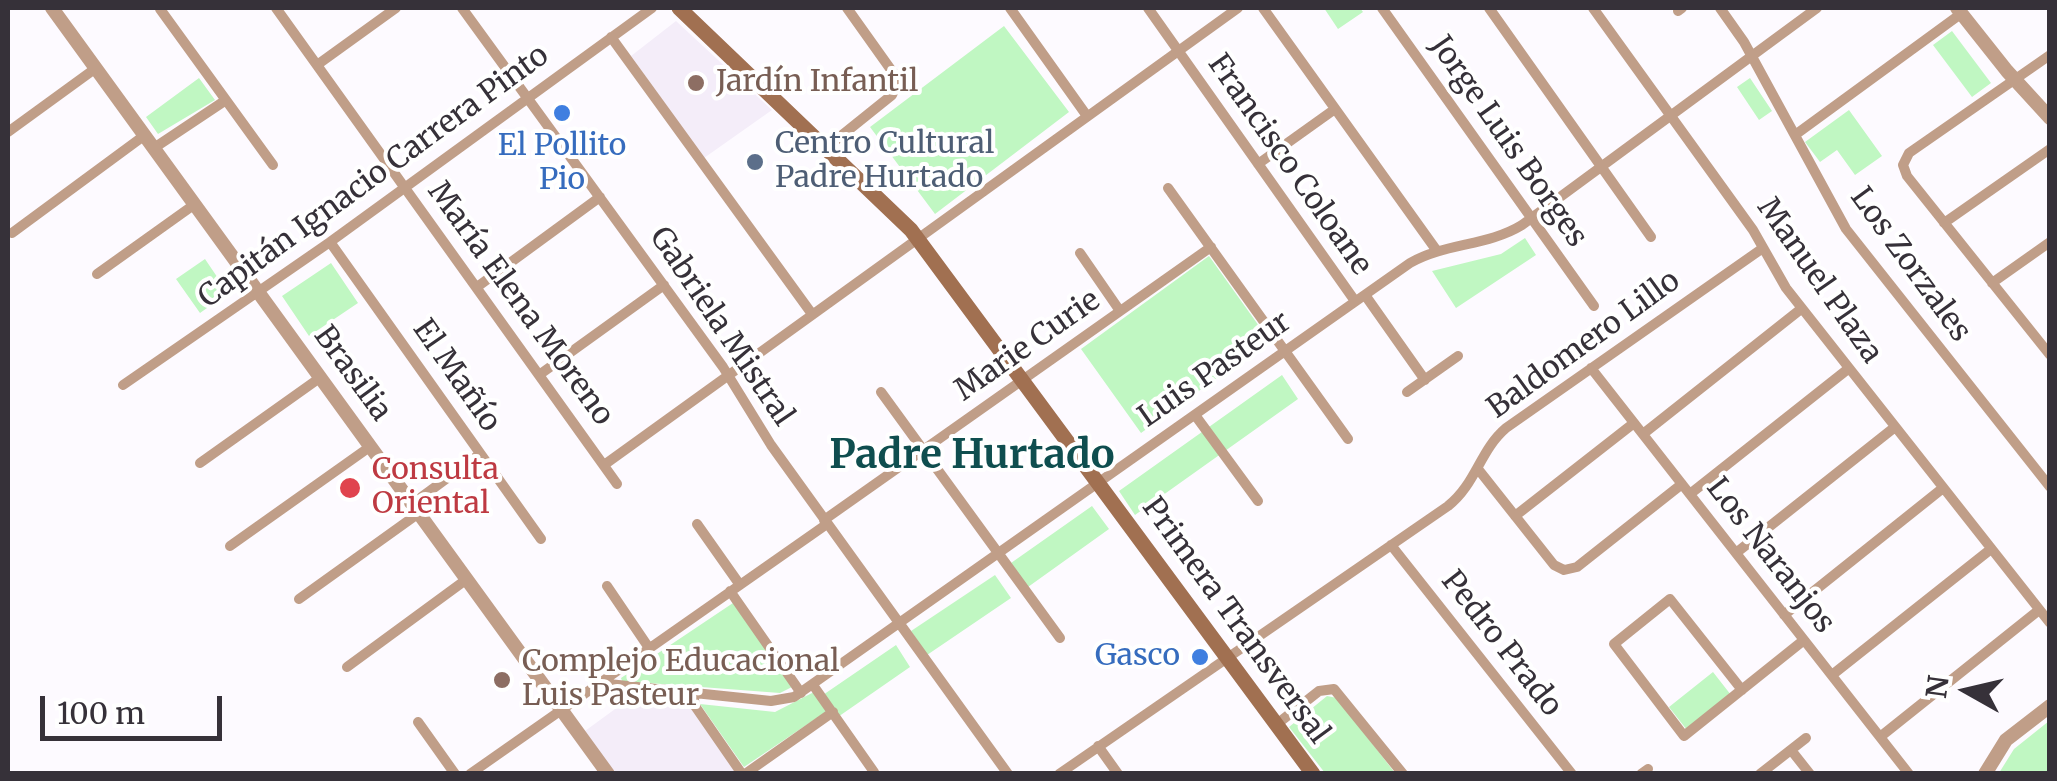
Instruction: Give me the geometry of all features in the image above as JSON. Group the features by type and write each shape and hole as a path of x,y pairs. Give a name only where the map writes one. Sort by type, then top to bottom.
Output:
{"main road":[{"name":"Primera Transversal","path":"679,8 917,238 1277,724 1306,771"}],"street":[{"name":"Brasilia","path":"52,8 608,774"},
{"name":"María Elena Moreno","path":"276,8 618,484"},
{"path":"317,65 396,8"},
{"name":"Gabriela Mistral","path":"462,8 664,285 825,522 1008,774"},
{"name":"Capitán Ignacio Carrera Pinto","path":"124,386 406,188 652,8"},
{"path":"826,148 892,95 897,84 847,8"},
{"path":"1010,8 1087,116"},
{"name":"Francisco Coloane","path":"1148,8 1258,164 1424,380"},
{"path":"604,466 1238,8"},
{"path":"1263,8 1437,251"},
{"name":"Jorge Luis Borges","path":"1382,8 1594,306"},
{"path":"1489,8 1652,237"},
{"name":"Manuel Plaza","path":"1594,8 1763,248 1801,309 2050,623"},
{"name":"Los Zorzales","path":"1720,8 1852,238 2050,487"},
{"name":"Luis Pasteur","path":"599,683 779,701 801,693 1410,262 1505,234 1531,218 1817,8"},
{"path":"160,9 273,165"},
{"path":"1795,135 1959,10 2014,80 2050,118"},
{"path":"612,38 812,314"},
{"path":"2050,55 1904,160 1906,176 2050,356"},
{"path":"8,132 96,68"},
{"path":"12,233 150,142 226,100"},
{"path":"1258,164 1335,109"},
{"path":"1944,223 2050,149"},
{"path":"1168,188 1348,439"},
{"path":"476,287 600,197"},
{"path":"98,274 194,204"},
{"name":"El Mañío","path":"330,242 541,540"},
{"path":"1992,283 2050,242"},
{"name":"Marie Curie","path":"599,683 1211,248"},
{"name":"Baldomero Lillo","path":"1059,774 1457,498 1500,433 1763,248"},
{"path":"1080,253 1120,312"},
{"path":"540,375 664,285"},
{"path":"1643,434 1801,309"},
{"path":"2039,342 2050,335"},
{"path":"1407,392 1458,356"},
{"name":"Los Naranjos","path":"1591,368 1909,774"},
{"path":"1690,494 1848,368"},
{"path":"200,463 320,378"},
{"path":"881,392 1060,638"},
{"path":"1196,415 1258,501"},
{"path":"1516,516 1634,423"},
{"path":"1736,553 1894,427"},
{"path":"230,546 370,446"},
{"path":"299,598 480,454"},
{"path":"1478,469 1554,564 1568,570 1682,484"},
{"path":"1784,614 1943,488"},
{"path":"697,524 801,693"},
{"name":"Pedro Prado","path":"1390,545 1572,774"},
{"path":"1832,675 1991,549"},
{"path":"347,667 467,579"},
{"path":"607,586 649,648"},
{"path":"1742,690 1670,599 1614,644 1684,736 1742,690 1804,640"},
{"path":"1880,736 2039,610"},
{"path":"470,774 599,683"},
{"path":"814,685 874,772"},
{"path":"1277,724 1319,691 1334,689 1403,774"},
{"path":"693,693 695,706 743,774 833,712"},
{"path":"1985,774 2006,740 2050,706"},
{"path":"418,722 456,774"},
{"path":"1760,774 1806,738"},
{"path":"1098,746 1118,774"},
{"path":"1791,750 1810,774"}],"shaded area":[{"name":"Jardín Infantil","path":"676,21 772,110 704,158 631,56"},
{"path":"626,701 691,708 736,770 732,774 615,773 585,731"}],"green space":[{"path":"1324,8 1360,8 1363,12 1338,29"},
{"path":"1004,26 1069,112 935,214 870,127"},
{"path":"1952,31 1991,83 1972,97 1933,45"},
{"path":"199,78 215,100 158,134 146,117"},
{"path":"1750,78 1772,111 1759,120 1737,87"},
{"path":"1849,110 1882,156 1855,175 1837,150 1820,162 1805,142"},
{"path":"1525,238 1536,255 1456,308 1432,271 1501,254"},
{"path":"1209,256 1269,340 1141,433 1081,349"},
{"path":"205,259 228,293 200,313 176,279"},
{"path":"331,263 358,303 309,336 282,296"},
{"path":"1282,375 1298,399 1135,515 1119,491"},
{"path":"1092,506 1109,529 1028,587 1011,563"},
{"path":"995,575 1011,598 927,655 911,631"},
{"path":"733,603 792,687 780,693 622,681 621,678"},
{"path":"896,645 910,667 835,719 820,697"},
{"path":"1713,672 1731,695 1687,730 1669,707"},
{"path":"814,692 827,711 744,767 700,704 775,712"},
{"path":"1327,696 1337,698 1395,773 1325,773 1289,727"},
{"path":"2049,721 2049,773 1999,773 2014,749"}],"place":[{"name":"Jardín Infantil","path":"696,83"},
{"name":"El Pollito Pio","path":"562,113"},
{"name":"Centro Cultural Padre Hurtado","path":"755,162"},
{"name":"Consulta Oriental","path":"350,488"},
{"name":"Gasco","path":"1200,657"},
{"name":"Complejo Educacional Luis Pasteur","path":"502,680"}],"district":[{"name":"Padre Hurtado","path":"972,457"}]}
